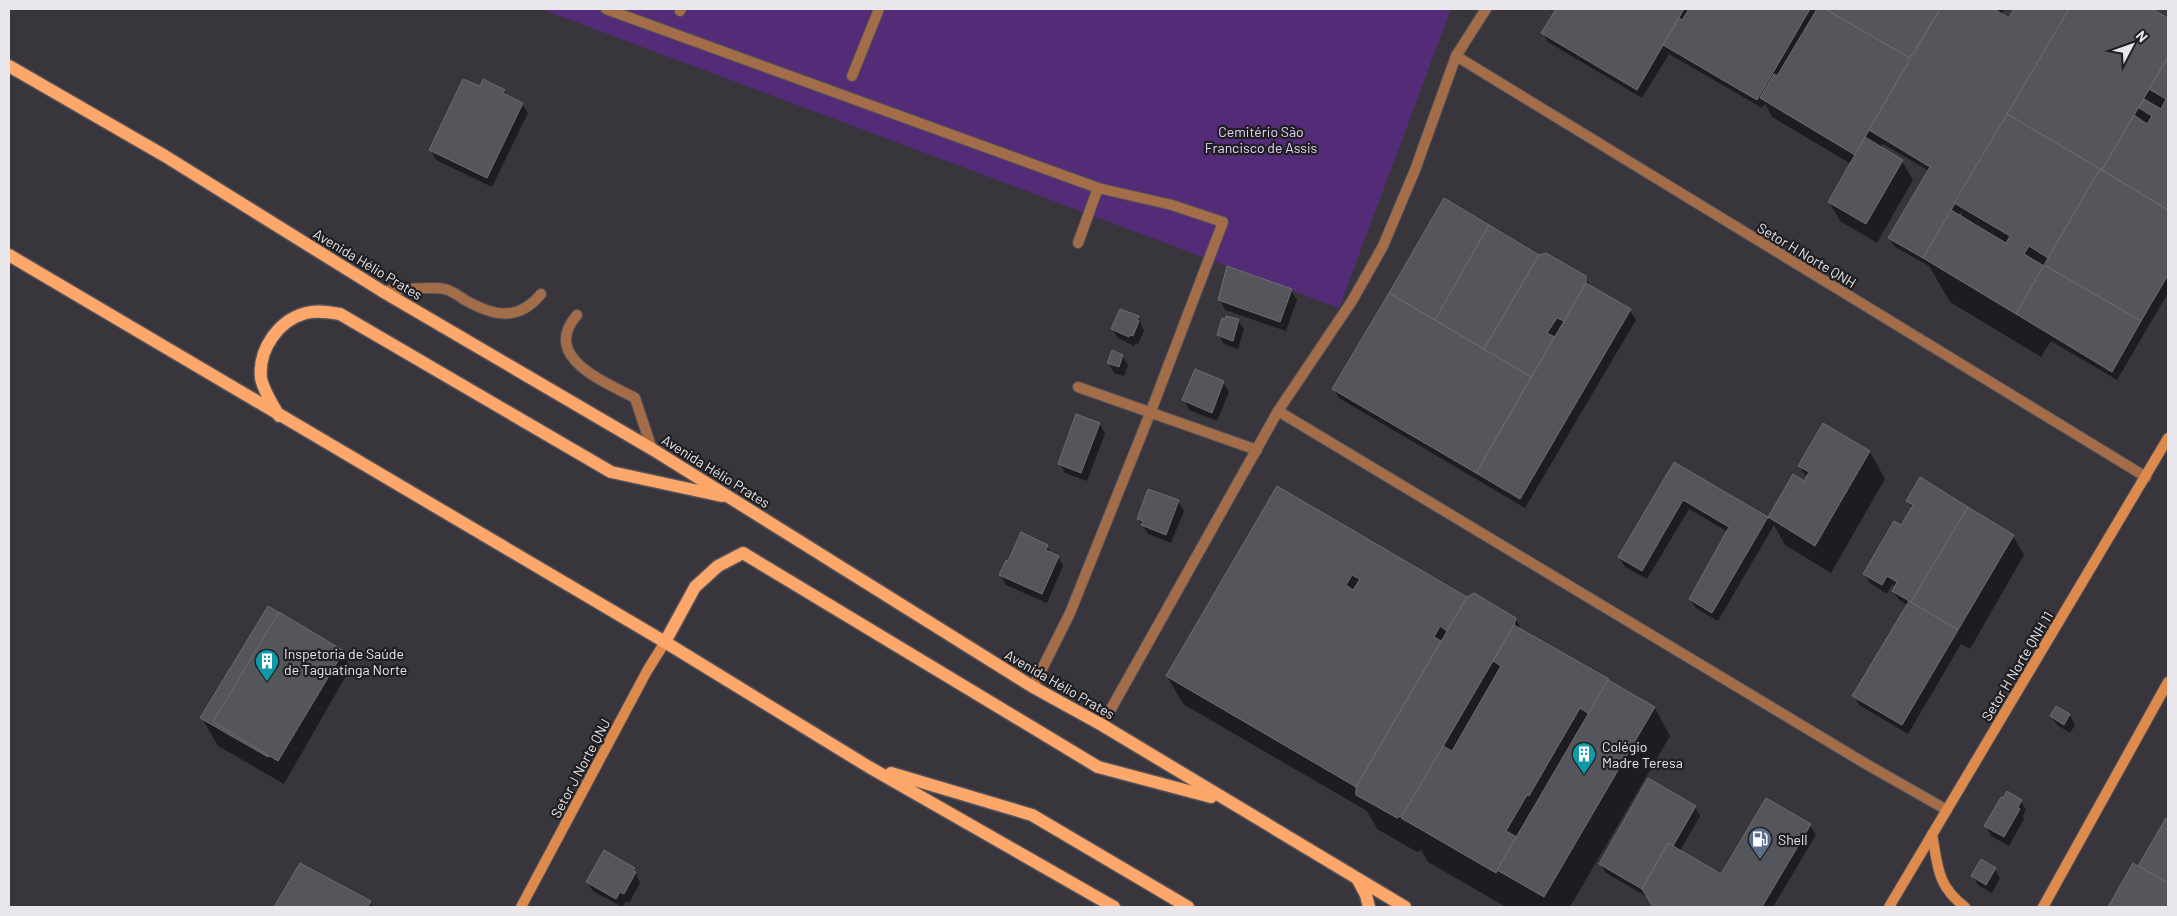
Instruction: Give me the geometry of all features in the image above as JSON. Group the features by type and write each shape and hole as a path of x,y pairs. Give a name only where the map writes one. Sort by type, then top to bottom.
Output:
{"main road":[{"name":"Avenida Hélio Prates","path":"9,66 165,156 382,291 652,449 1033,687 1102,725 1223,800 1404,907"},
{"path":"9,255 665,642 869,767 1114,907"},
{"path":"279,416 261,379 262,362 267,345 277,331 290,320 306,313 324,311 340,314 611,472 732,498"},
{"path":"665,642 695,588 718,566 743,554 1098,767 1223,800"},
{"path":"869,767 1032,815 1188,907"},
{"path":"1357,880 1366,895 1369,907"}],"street":[{"path":"606,9 1098,188 1172,205 1223,222 1151,411 1070,613 1033,687"},
{"path":"852,76 880,9"},
{"path":"1102,725 1278,412 1352,301 1383,246 1415,170 1456,56 1486,9"},
{"name":"Setor H Norte QNH","path":"1456,56 2146,477"},
{"path":"1078,243 1098,188"},
{"path":"382,291 445,288 481,309 491,313 503,314 525,308 541,294"},
{"path":"577,315 571,321 568,331 567,342 570,355 583,370 635,398 652,449"},
{"path":"1078,387 1151,411 1257,450"},
{"path":"1278,412 1858,759 1947,810"},
{"name":"Setor H Norte QNH 11","path":"1889,907 2168,438"},
{"name":"Setor J Norte QNJ","path":"521,907 647,671 665,642"},
{"path":"2042,907 2168,682"},
{"path":"1932,834 1939,874 1947,892 1966,907"}],"green space":[{"name":"Cemitério São Francisco de Assis","path":"541,9 1451,9 1339,308"}],"building":[{"path":"1556,9 1684,9 1637,90 1541,33"},
{"path":"1689,9 1810,9 1757,100 1663,45 1679,18 1682,20"},
{"path":"1817,9 1825,9 1910,58 1855,155 1760,98 1774,74 1777,76"},
{"path":"1825,9 1940,9 1910,58"},
{"path":"1940,9 1994,9 2009,18 2014,9 2069,9 1923,258 1888,238 1930,167 1869,130"},
{"path":"2069,9 2152,9 2168,18 2168,57 2102,170 2007,114"},
{"path":"2168,57 2168,210 2102,170 2134,115 2147,124 2152,116 2139,108 2144,99 2161,109 2166,99 2149,89"},
{"path":"463,79 480,86 483,79 505,90 503,93 523,103 487,178 429,150"},
{"path":"2007,114 2100,169 2048,258 2029,246 2024,254 2044,266 2016,314 1923,258 1951,210 2006,243 2010,236 1954,203"},
{"path":"1865,137 1903,160 1866,224 1828,202"},
{"path":"2100,169 2168,210 2168,275 2141,321 2044,265"},
{"path":"1444,198 1489,225 1435,320 1389,293"},
{"path":"1489,225 1539,255 1484,349 1435,320"},
{"path":"1546,253 1586,276 1586,283 1564,321 1557,318 1547,333 1555,337 1531,377 1484,349 1539,255"},
{"path":"2044,265 2141,321 2112,372 2016,314"},
{"path":"1227,266 1292,289 1280,322 1218,300"},
{"path":"1586,283 1631,309 1520,499 1476,473"},
{"path":"1389,293 1531,377 1476,473 1332,389"},
{"path":"1120,309 1139,316 1133,336 1130,335 1129,337 1111,329"},
{"path":"1226,316 1239,319 1233,341 1217,335 1222,318 1225,319"},
{"path":"1112,350 1123,355 1119,367 1107,363"},
{"path":"1195,369 1224,381 1212,413 1182,400"},
{"path":"1076,414 1100,423 1081,473 1058,464"},
{"path":"1823,423 1870,451 1815,546 1768,517 1793,474 1804,481 1809,472 1798,466"},
{"path":"1674,462 1768,517 1712,613 1689,599 1729,527 1683,500 1642,571 1618,557"},
{"path":"1920,477 1968,507 1911,602 1892,591 1897,582 1887,576 1882,585 1863,574 1894,521 1901,525 1913,505 1906,501"},
{"path":"1277,486 1467,597 1447,631 1440,626 1434,637 1441,641 1356,787 1166,676","holes":["1352,575 1360,579 1353,590 1346,585"]},
{"path":"1148,489 1179,500 1166,535 1141,525 1143,521 1137,519"},
{"path":"1968,507 2014,535 1958,630 1911,602"},
{"path":"1021,532 1048,545 1046,550 1059,556 1042,594 999,575 1006,560 1008,561"},
{"path":"1474,593 1516,618 1514,625 1403,815 1397,818 1356,795 1356,787 1467,597"},
{"path":"1909,601 1958,630 1902,725 1852,696"},
{"name":"Inspetoria de Saúde de Taguatinga Norte","path":"268,606 332,646 268,757 200,718"},
{"name":"Inspetoria de Saúde de Taguatinga Norte","path":"279,612 344,651 278,761 213,722"},
{"path":"1514,625 1609,679 1589,714 1580,708 1529,796 1527,795 1506,831 1517,837 1496,873 1401,818 1443,746 1452,751 1501,666 1493,661"},
{"name":"Colégio Madre Teresa","path":"1608,680 1655,707 1544,897 1497,870"},
{"path":"2056,706 2070,714 2064,725 2050,716"},
{"path":"1648,778 1696,806 1673,846 1668,843 1642,889 1599,864"},
{"path":"2007,791 2022,800 2018,807 2020,809 2004,837 1984,826 2001,797 2003,798"},
{"name":"Shell","path":"1766,798 1811,824 1762,907 1653,907 1642,889 1668,843 1721,874"},
{"path":"2166,818 2168,819 2168,883 2138,866"},
{"path":"604,850 635,868 633,871 636,872 624,894 620,892 616,899 586,882"},
{"path":"1981,859 1996,868 1986,885 1971,876"},
{"path":"300,863 371,901 368,907 274,907"},
{"path":"2133,863 2168,883 2168,907 2108,907"}],"place":[{"name":"Inspetoria de Saúde de Taguatinga Norte","path":"267,682"},
{"name":"Colégio Madre Teresa","path":"1584,775"},
{"name":"Shell","path":"1760,860"}]}
